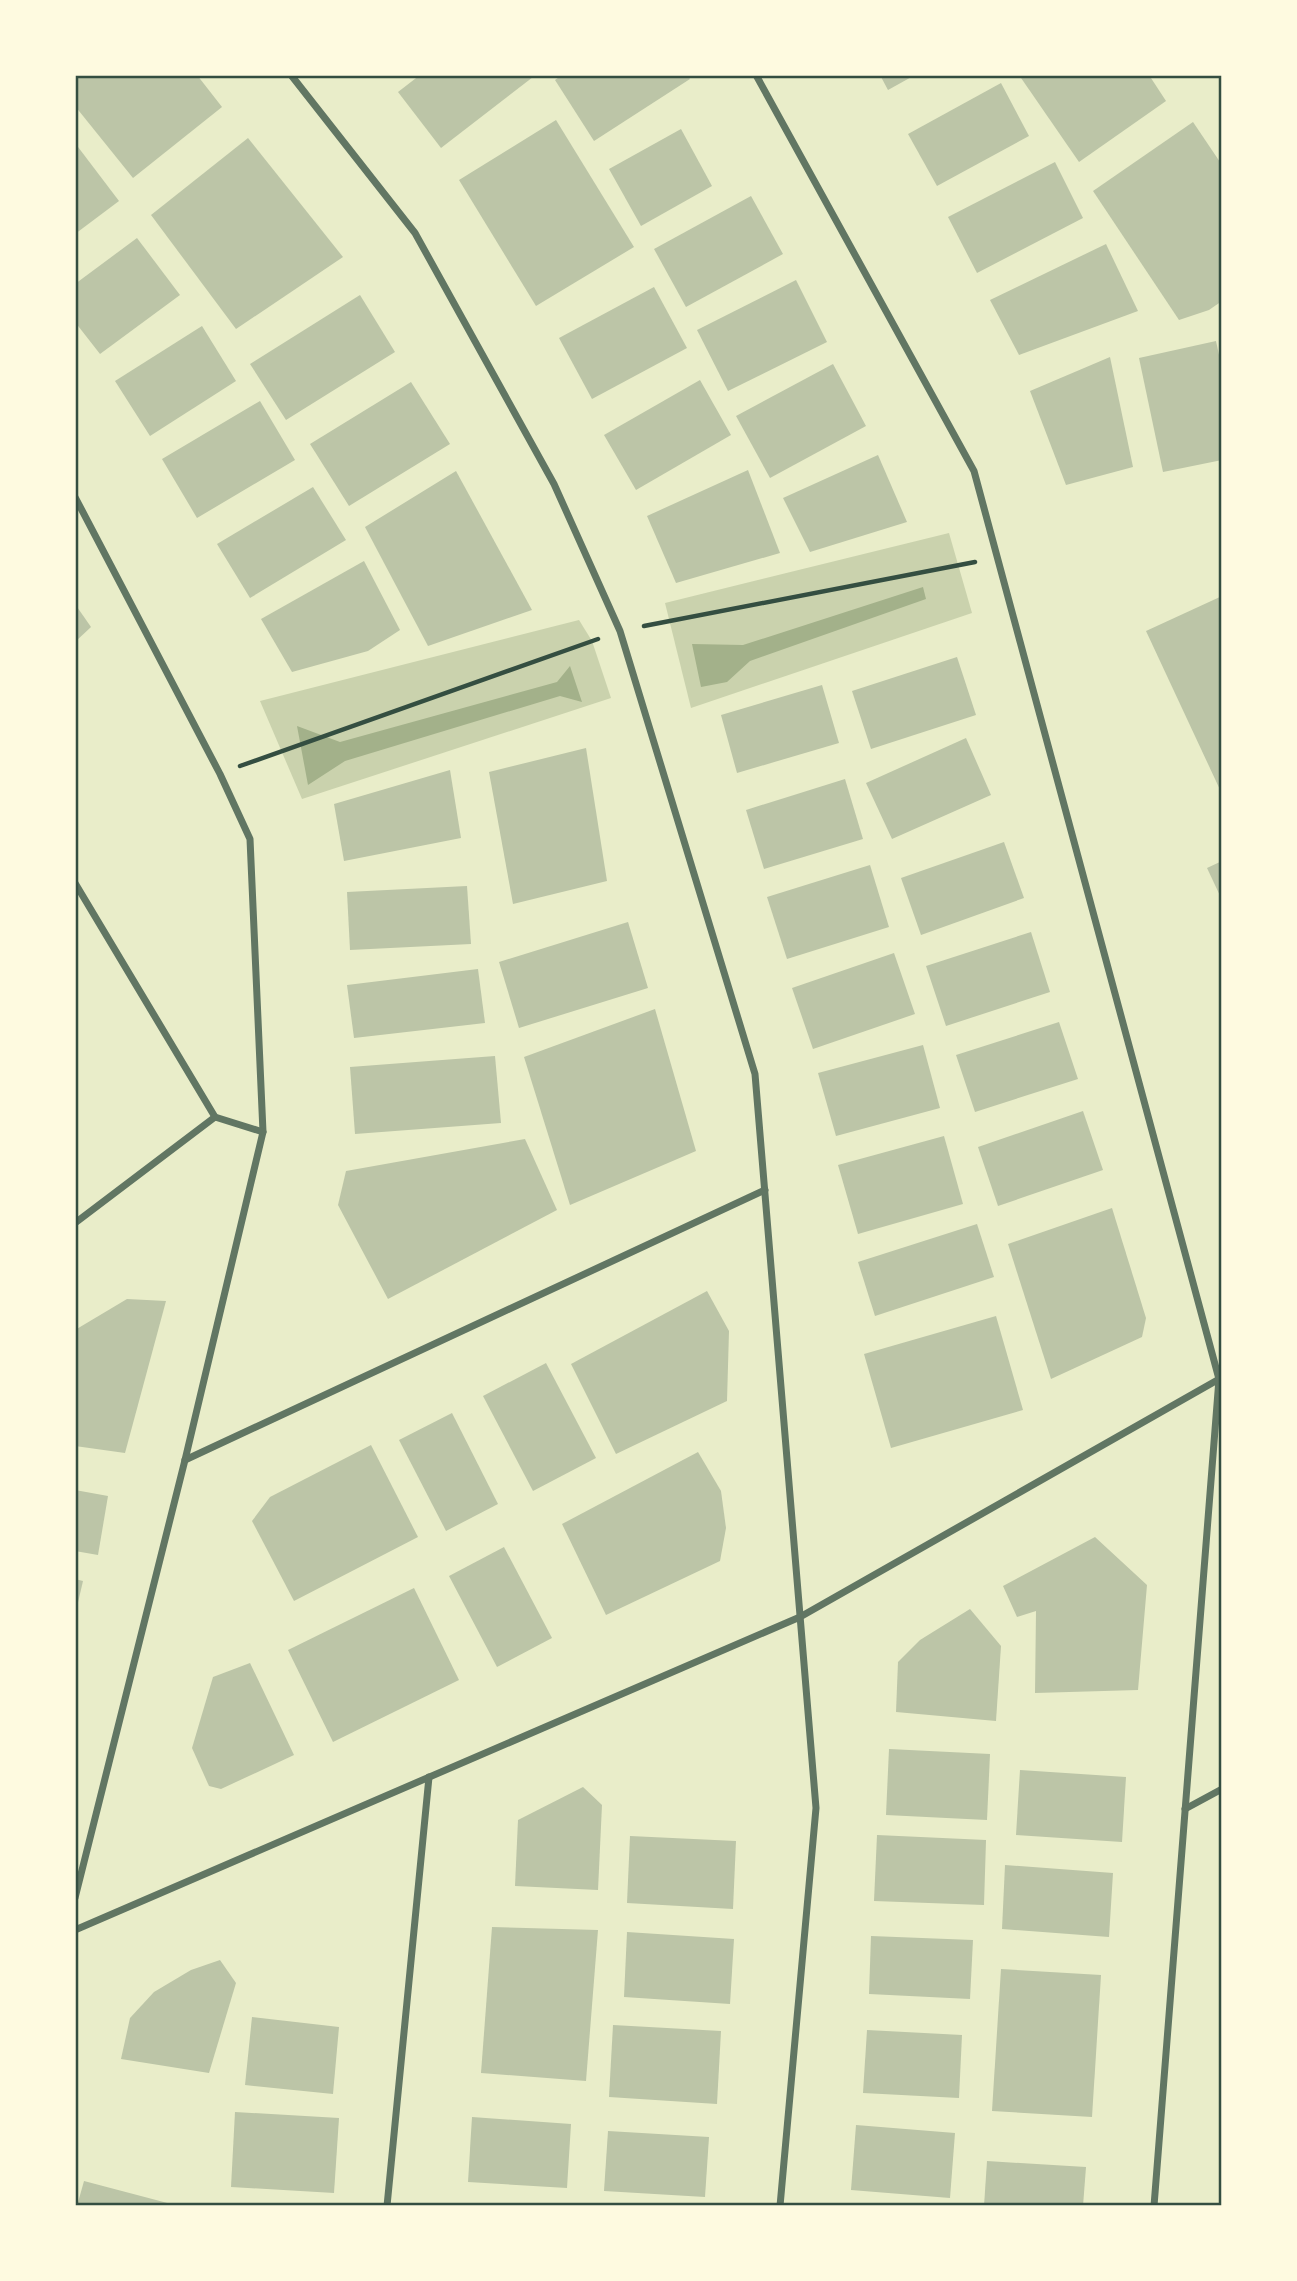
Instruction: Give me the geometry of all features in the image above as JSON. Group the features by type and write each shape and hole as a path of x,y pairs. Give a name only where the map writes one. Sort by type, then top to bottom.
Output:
{"street":[{"path":"291,75 415,233 554,484 621,631 755,1074 816,1808 780,2206"},
{"path":"756,75 974,471 1220,1378 1154,2206"},
{"path":"75,496 220,774 250,839 262,1132 185,1460 75,1898"},
{"path":"75,883 215,1116 262,1132"},
{"path":"75,1223 215,1116"},
{"path":"185,1460 765,1190"},
{"path":"75,1930 800,1617 1220,1378"},
{"path":"387,2206 429,1777"},
{"path":"1185,1809 1222,1789"}],"shaded area":[{"path":"949,533 972,613 691,708 665,603"},
{"path":"923,587 926,599 750,661 727,682 701,687 692,644 743,645"},
{"path":"579,620 592,641 611,698 302,799 260,701"},
{"path":"570,666 582,702 560,696 345,761 308,785 297,726 340,742 557,682"}],"building":[{"path":"75,75 197,75 222,107 133,178 75,106"},
{"path":"420,75 533,77 441,148 398,92"},
{"path":"562,75 687,75 690,79 594,141 555,80"},
{"path":"880,75 915,75 888,90"},
{"path":"1019,75 1149,75 1166,101 1079,162"},
{"path":"1001,83 1029,136 937,186 908,134"},
{"path":"556,120 634,247 536,306 459,180"},
{"path":"1193,122 1222,165 1222,301 1209,310 1179,320 1093,191"},
{"path":"681,129 712,186 641,226 609,169"},
{"path":"248,138 343,257 236,329 151,215"},
{"path":"75,143 119,201 75,234"},
{"path":"1055,162 1083,218 977,273 948,217"},
{"path":"751,196 783,254 686,307 654,249"},
{"path":"137,238 180,295 100,354 75,322 75,284"},
{"path":"1106,244 1138,311 1019,355 990,300"},
{"path":"796,280 827,342 728,391 697,330"},
{"path":"654,287 687,348 592,399 559,338"},
{"path":"360,295 395,352 286,420 250,364"},
{"path":"202,326 236,381 150,436 115,381"},
{"path":"1216,341 1222,369 1222,460 1163,472 1139,358"},
{"path":"1110,357 1133,467 1066,485 1030,391"},
{"path":"833,364 866,426 770,478 736,416"},
{"path":"700,380 731,435 636,490 604,435"},
{"path":"411,382 450,444 349,506 310,444"},
{"path":"260,401 295,460 197,518 162,459"},
{"path":"878,455 907,522 810,552 783,498"},
{"path":"748,470 780,553 676,583 647,516"},
{"path":"456,471 532,610 428,646 365,527"},
{"path":"313,487 346,540 250,598 217,544"},
{"path":"364,561 400,630 368,651 292,672 261,619"},
{"path":"1222,596 1222,794 1146,631"},
{"path":"75,604 91,627 75,642"},
{"path":"957,657 976,715 871,749 852,691"},
{"path":"822,685 839,743 737,773 721,715"},
{"path":"966,738 991,795 892,839 866,783"},
{"path":"586,748 607,881 513,904 489,772"},
{"path":"450,770 461,838 344,861 334,804"},
{"path":"845,779 863,839 764,869 746,810"},
{"path":"1004,842 1024,898 921,935 901,878"},
{"path":"1222,861 1222,900 1207,868"},
{"path":"870,865 889,927 787,959 767,897"},
{"path":"467,886 471,944 350,950 347,892"},
{"path":"628,922 648,988 519,1028 499,962"},
{"path":"1031,932 1050,992 946,1026 926,966"},
{"path":"894,953 915,1014 813,1049 792,988"},
{"path":"478,969 485,1023 354,1038 347,985"},
{"path":"655,1009 696,1151 570,1205 524,1057"},
{"path":"1059,1022 1078,1079 975,1112 956,1055"},
{"path":"923,1045 940,1108 836,1136 818,1073"},
{"path":"495,1056 501,1123 355,1134 350,1067"},
{"path":"1083,1111 1103,1170 998,1206 978,1147"},
{"path":"944,1136 963,1204 858,1234 838,1165"},
{"path":"525,1139 557,1210 388,1299 338,1205 346,1171"},
{"path":"1112,1208 1146,1318 1142,1337 1051,1379 1008,1244"},
{"path":"977,1224 994,1277 875,1316 858,1262"},
{"path":"707,1291 729,1331 727,1401 616,1454 571,1364"},
{"path":"127,1299 166,1301 125,1453 75,1446 75,1330"},
{"path":"996,1316 1023,1410 891,1448 864,1354"},
{"path":"546,1363 596,1458 533,1491 483,1396"},
{"path":"452,1413 498,1504 446,1531 399,1440"},
{"path":"371,1445 418,1537 294,1601 252,1521 270,1497"},
{"path":"698,1452 721,1491 726,1528 720,1561 606,1615 562,1524"},
{"path":"75,1490 108,1496 98,1555 75,1551"},
{"path":"1095,1537 1147,1585 1138,1690 1035,1693 1036,1611 1017,1617 1003,1586"},
{"path":"504,1547 552,1638 497,1667 449,1576"},
{"path":"75,1579 83,1581 76,1611 75,1611"},
{"path":"414,1588 459,1680 333,1742 288,1650"},
{"path":"970,1609 1001,1646 996,1721 896,1712 898,1662 920,1640"},
{"path":"250,1663 294,1755 221,1789 209,1786 192,1748 213,1677"},
{"path":"889,1749 990,1754 987,1820 886,1815"},
{"path":"1020,1770 1126,1777 1122,1842 1016,1835"},
{"path":"583,1787 602,1805 598,1890 515,1886 518,1820"},
{"path":"877,1835 986,1840 984,1905 874,1901"},
{"path":"630,1836 736,1841 733,1909 627,1903"},
{"path":"1005,1865 1113,1873 1109,1937 1002,1929"},
{"path":"492,1927 598,1930 586,2081 481,2073"},
{"path":"627,1932 734,1939 730,2004 624,1997"},
{"path":"871,1936 973,1940 970,1999 869,1994"},
{"path":"220,1960 236,1983 209,2073 121,2059 130,2018 154,1992 191,1970"},
{"path":"1001,1969 1101,1975 1092,2117 992,2111"},
{"path":"252,2017 339,2027 333,2094 245,2085"},
{"path":"613,2025 721,2031 717,2104 609,2097"},
{"path":"867,2030 962,2035 959,2098 863,2093"},
{"path":"235,2112 339,2118 334,2193 231,2187"},
{"path":"472,2117 571,2124 567,2188 468,2182"},
{"path":"856,2125 955,2133 950,2198 851,2190"},
{"path":"608,2131 709,2137 705,2197 604,2191"},
{"path":"987,2161 1086,2167 1083,2206 984,2206"},
{"path":"84,2181 175,2205 175,2206 77,2206"}]}
